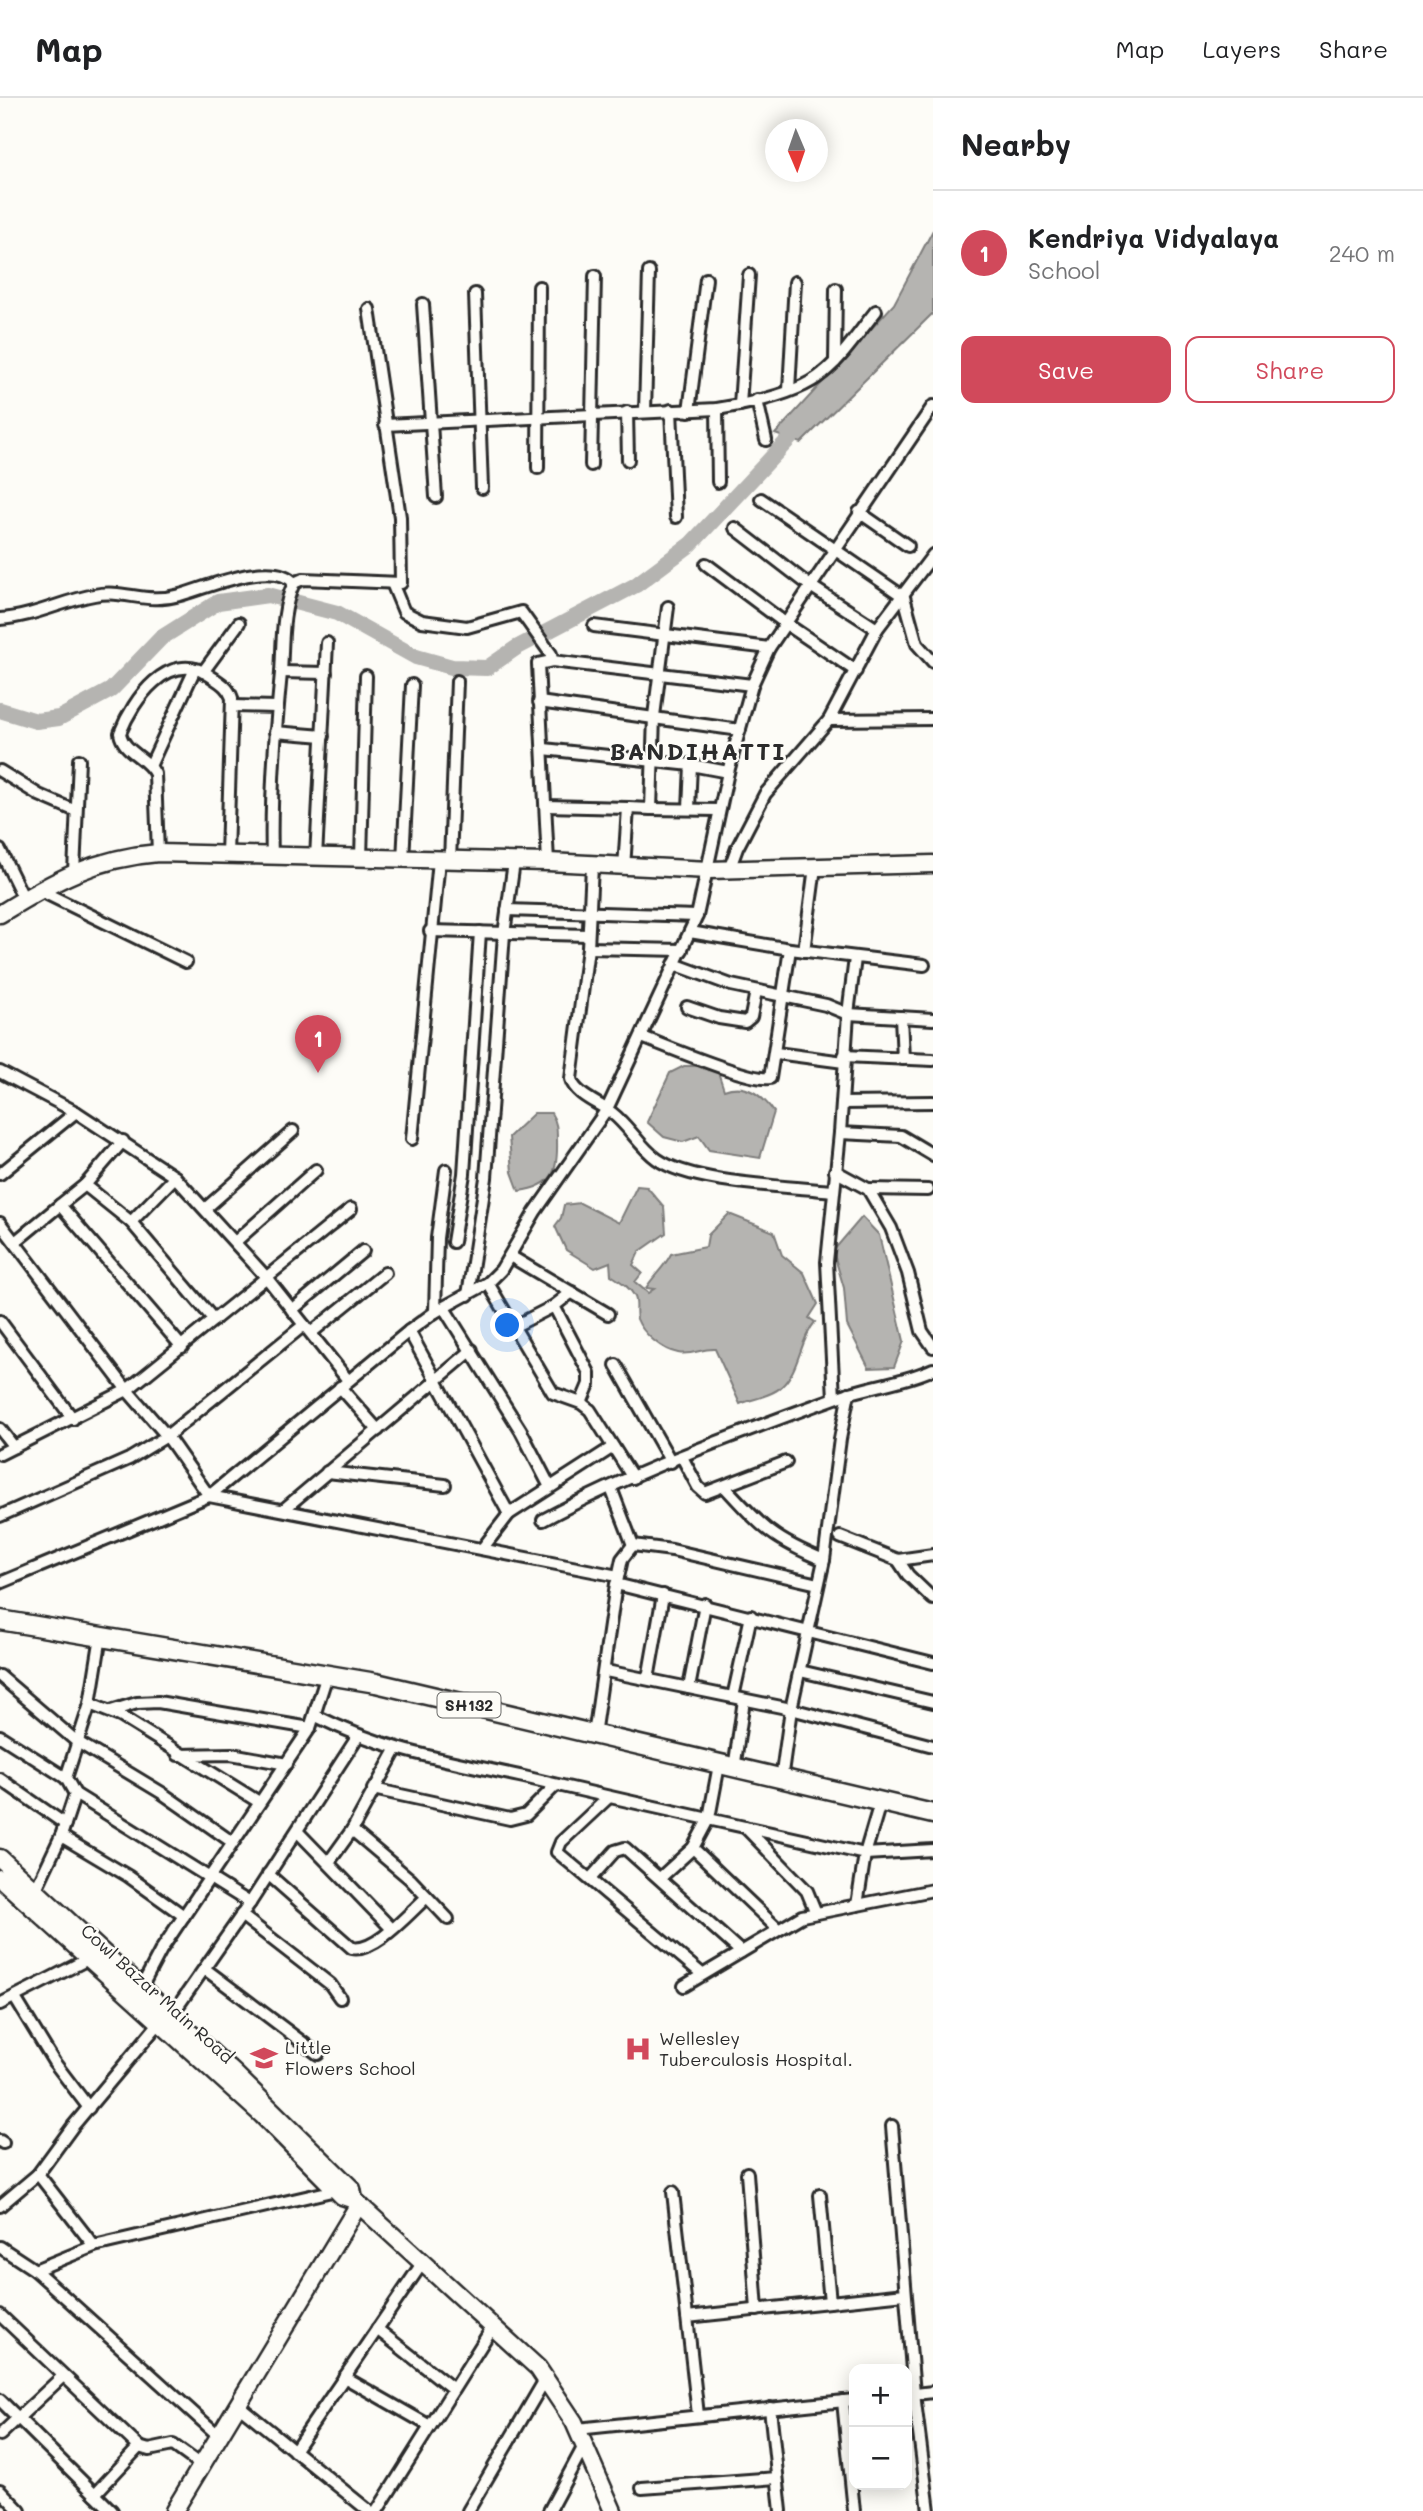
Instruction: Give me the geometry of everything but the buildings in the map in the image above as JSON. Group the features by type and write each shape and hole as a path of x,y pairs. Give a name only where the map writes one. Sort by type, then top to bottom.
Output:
{"main road":[{"name":"SH132","path":"0,1620 376,1683 933,1814"}],"street":[{"path":"645,411 649,272"},
{"path":"740,405 749,275"},
{"path":"591,465 595,276"},
{"path":"689,411 706,279"},
{"path":"789,390 795,282"},
{"path":"538,468 539,287"},
{"path":"835,362 836,289"},
{"path":"475,294 482,488"},
{"path":"423,304 436,497"},
{"path":"292,586 303,579 401,583 401,538 369,309"},
{"path":"385,425 645,411 717,410 740,405 814,380 835,362 876,312"},
{"path":"757,400 766,440"},
{"path":"0,1583 209,1496 409,1331 439,1310 488,1283 510,1256 535,1212 607,1109 697,916 728,772 752,685 769,648 933,406"},
{"path":"671,410 676,517"},
{"path":"717,410 718,482"},
{"path":"627,412 628,460"},
{"path":"761,499 904,597 917,644 933,662"},
{"path":"859,512 908,546"},
{"path":"735,528 809,586 877,629"},
{"path":"729,870 737,848 765,794 829,720 877,629 904,597 933,555"},
{"path":"706,564 785,623 856,671"},
{"path":"0,619 99,594 160,600 245,575 275,574 290,578 292,586 285,617 275,732 272,857"},
{"path":"392,583 404,612 422,621 472,627 518,611 552,657"},
{"path":"651,808 654,716 668,607"},
{"path":"151,764 199,670 239,622"},
{"path":"594,626 769,648"},
{"path":"316,858 327,643"},
{"path":"548,862 544,749 536,668 542,662 552,657 752,685"},
{"path":"158,853 156,782 151,764 124,744 122,728 150,683 164,674 199,670 229,690 233,706 227,855"},
{"path":"281,672 326,673"},
{"path":"361,858 366,676"},
{"path":"412,1139 430,931 444,860 457,681"},
{"path":"403,860 412,685"},
{"path":"539,702 740,730"},
{"path":"233,706 277,707"},
{"path":"829,720 933,719"},
{"path":"275,732 323,736"},
{"path":"544,749 651,760 728,772"},
{"path":"74,872 79,760"},
{"path":"689,808 691,765"},
{"path":"0,771 39,795 76,811"},
{"path":"546,806 718,810"},
{"path":"624,868 628,808"},
{"path":"0,850 31,895 186,962"},
{"path":"0,914 74,872 118,857 158,853 548,862 624,868 709,870 933,864"},
{"path":"468,1295 486,1178 504,934 514,862"},
{"path":"592,866 587,948 571,1079 575,1088 622,1120 645,1149 673,1169 704,1176 832,1191"},
{"path":"804,951 815,867"},
{"path":"508,910 697,916"},
{"path":"430,931 587,934"},
{"path":"453,1242 464,1174 480,932"},
{"path":"690,932 790,950 924,965"},
{"path":"587,948 682,950"},
{"path":"642,1037 764,1079 772,1074 790,950"},
{"path":"834,1398 827,1262 855,958"},
{"path":"674,964 715,980 848,1014 933,1019"},
{"path":"687,1007 719,1018 745,1022 751,1017 756,991"},
{"path":"901,1017 903,1059"},
{"path":"776,1053 844,1059 933,1060"},
{"path":"2,1076 76,1112 175,1177 266,1277 308,1329 378,1430"},
{"path":"842,1103 933,1102"},
{"path":"0,1174 76,1112"},
{"path":"205,1209 293,1131"},
{"path":"840,1133 901,1136 933,1155"},
{"path":"15,1242 85,1185 123,1141"},
{"path":"235,1242 316,1170"},
{"path":"446,1170 437,1238 439,1310 472,1350 521,1431 550,1487"},
{"path":"835,1171 868,1189 928,1191"},
{"path":"131,1222 175,1177"},
{"path":"85,1185 131,1222 215,1320"},
{"path":"868,1189 891,1228 908,1273 922,1331 933,1347"},
{"path":"60,1205 182,1347"},
{"path":"0,1454 127,1390 351,1209"},
{"path":"0,1223 127,1390 167,1436 209,1496 482,1549 617,1580 663,1595 933,1663"},
{"path":"292,1310 363,1251"},
{"path":"510,1256 608,1314"},
{"path":"0,1516 129,1459 167,1436 386,1273"},
{"path":"488,1283 552,1393 581,1403 590,1410 633,1478"},
{"path":"515,1326 555,1306 572,1292"},
{"path":"555,1306 589,1373 589,1384 581,1403"},
{"path":"0,1321 73,1419"},
{"path":"409,1331 509,1514"},
{"path":"283,1510 472,1350"},
{"path":"616,1365 671,1462"},
{"path":"543,1520 682,1457 834,1398 933,1369"},
{"path":"781,1780 791,1709 824,1560 849,1393"},
{"path":"0,1429 14,1447"},
{"path":"482,1549 509,1514 613,1447"},
{"path":"682,1457 701,1491 709,1493 786,1462"},
{"path":"327,1472 445,1485"},
{"path":"725,1487 767,1532 787,1545 824,1560"},
{"path":"611,1488 634,1545"},
{"path":"840,1537 898,1560 933,1555"},
{"path":"634,1545 672,1550 818,1584"},
{"path":"594,1735 606,1671 617,1580 622,1559 634,1545"},
{"path":"898,1560 908,1575 933,1599"},
{"path":"648,1679 663,1595"},
{"path":"689,1688 705,1604"},
{"path":"660,1878 693,1848 709,1818 726,1767 751,1616"},
{"path":"66,1778 90,1704 101,1636"},
{"path":"606,1671 791,1709 933,1746"},
{"path":"800,1671 933,1702"},
{"path":"141,1988 232,1842 310,1728 327,1675"},
{"path":"0,1676 76,1741 162,1793 232,1842"},
{"path":"111,1711 137,1703 158,1702 310,1728"},
{"path":"90,1704 111,1711 178,1755 259,1802"},
{"path":"316,1716 396,1750 865,1854 933,1850"},
{"path":"0,1736 66,1778 75,1794 250,1903"},
{"path":"0,2206 38,2174 205,1969 298,1832 358,1736"},
{"path":"329,1862 352,1830 396,1750"},
{"path":"178,1755 231,1754 287,1764"},
{"path":"0,1779 65,1824"},
{"path":"373,1789 510,1819 526,1815 556,1785"},
{"path":"35,1891 61,1836 75,1794"},
{"path":"609,1797 557,1847 560,1857 702,1974"},
{"path":"857,1906 865,1854 880,1802"},
{"path":"744,1827 807,1891 816,1913"},
{"path":"352,1830 448,1919"},
{"path":"298,1832 391,1928"},
{"path":"61,1836 128,1876 184,1916"},
{"path":"590,1879 622,1847 741,1952"},
{"path":"693,1848 778,1929"},
{"name":"Cowl Bazar Main Road","path":"0,1858 94,1954 166,2019 336,2190 356,2202"},
{"path":"268,1874 352,1948 372,1947 427,1897"},
{"name":"Cowl Bazar Main Road","path":"0,1878 94,1954 141,1988 166,2019 235,2074 352,2189 356,2202"},
{"path":"684,1986 778,1929 816,1913 933,1890"},
{"path":"241,1915 330,1984 340,1998"},
{"path":"0,2004 94,1954"},
{"path":"205,1969 318,2054"},
{"path":"15,1998 54,2062 89,2109"},
{"path":"892,2126 908,2364"},
{"path":"747,2173 757,2309"},
{"path":"38,2174 94,2246"},
{"path":"34,2270 94,2246 336,2190"},
{"path":"673,2192 698,2415"},
{"path":"820,2195 830,2302"},
{"path":"174,2511 356,2202 545,2378 577,2428 613,2511"},
{"path":"2,2251 34,2270 219,2437"},
{"path":"293,2451 423,2262"},
{"path":"687,2317 905,2294"},
{"path":"0,2315 139,2448 149,2450 173,2445 202,2466"},
{"path":"377,2511 492,2328"},
{"path":"377,2329 453,2389"},
{"path":"0,2435 63,2376"},
{"path":"344,2377 430,2426"},
{"path":"468,2511 545,2378"},
{"path":"912,2394 933,2392"},
{"path":"0,2400 112,2511"},
{"path":"577,2428 848,2400 854,2511"},
{"path":"238,2404 369,2511"},
{"path":"912,2405 930,2505"},
{"path":"770,2408 781,2511"},
{"path":"549,2511 585,2445"},
{"path":"95,2494 139,2448"},
{"path":"642,2488 778,2478"},
{"path":"0,2490 20,2511"}],"shaded area":[{"path":"933,230 933,313 801,443 775,434 894,304"},
{"path":"684,1066 716,1066 724,1090 739,1088 753,1092 774,1112 760,1158 709,1150 699,1136 683,1142 664,1137 647,1122 670,1073"},
{"path":"534,1113 551,1113 556,1123 555,1169 547,1181 531,1189 519,1191 512,1172 509,1137"},
{"path":"637,1186 647,1187 664,1207 666,1233 639,1252 633,1265 642,1273 635,1282 648,1293 654,1289 646,1288 671,1254 706,1247 708,1235 729,1214 774,1232 782,1255 804,1273 818,1304 809,1318 815,1322 792,1372 777,1390 740,1404 715,1349 683,1354 660,1345 648,1336 640,1325 636,1316 635,1297 628,1287 611,1275 610,1262 595,1268 566,1250 555,1226 561,1218 564,1205 580,1203 619,1223"},
{"path":"862,1217 879,1235 904,1341 894,1367 869,1368 847,1325 844,1288 833,1251"}],"waterway":[{"path":"0,710 36,721 59,718 111,690 161,638 218,602 268,595 337,613 416,657 452,667 487,668 516,648 636,585 691,544 803,424"}],"place":[{"name":"Kendriya Vidyalaya","path":"318,1073"},
{"name":"Wellesley Tuberculosis Hospital.","path":"638,2049"},
{"name":"Little Flowers School","path":"264,2058"}],"district":[{"name":"BANDIHATTI","path":"698,752"}]}
